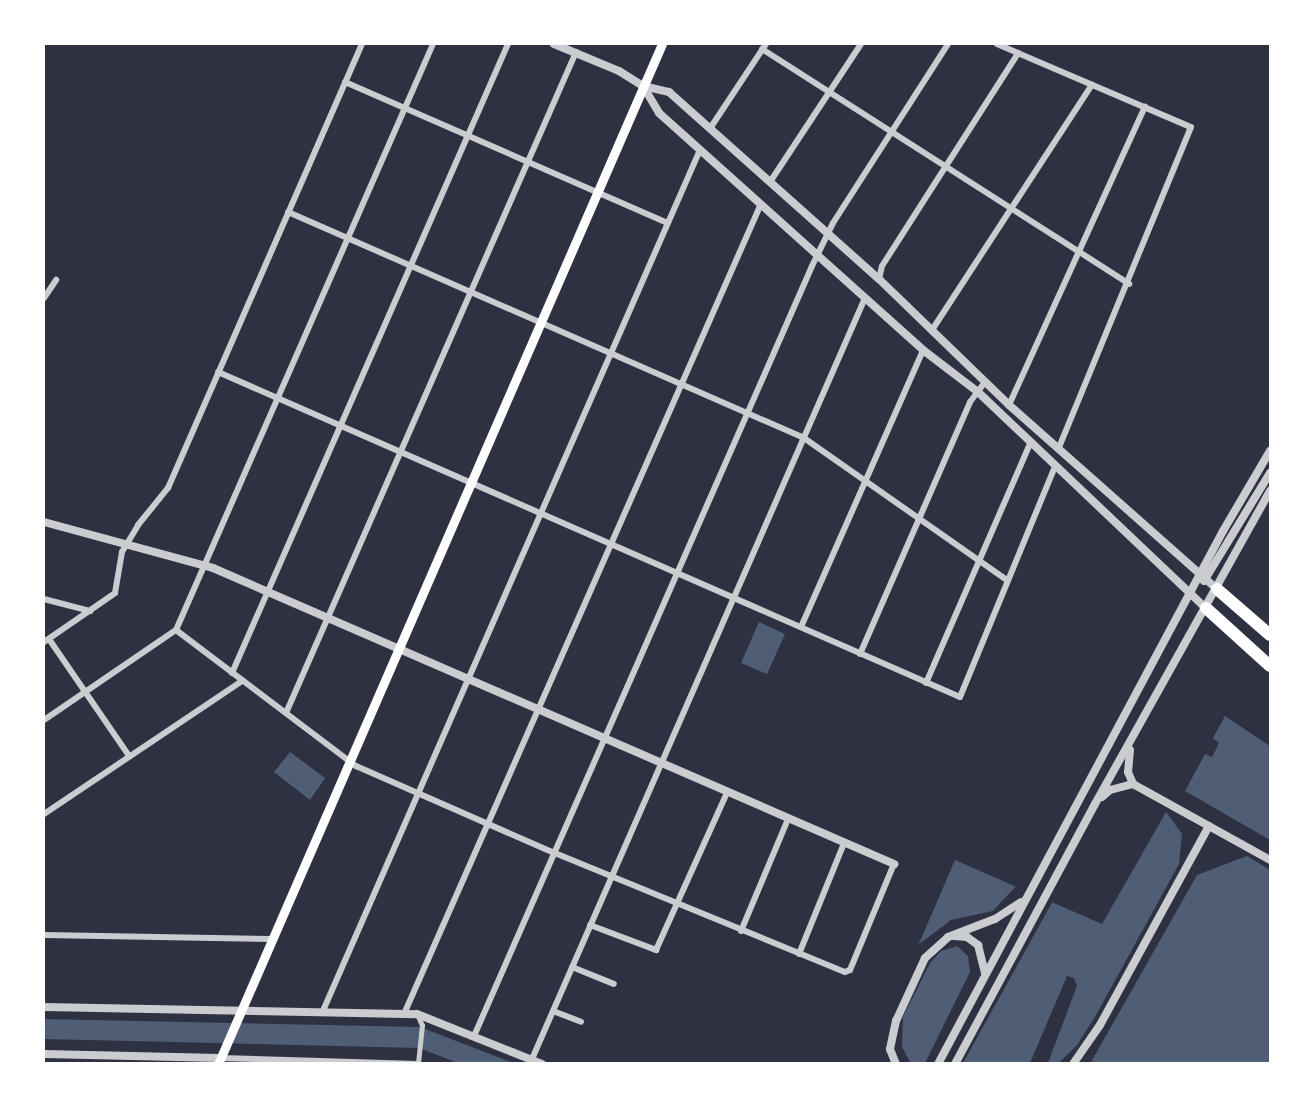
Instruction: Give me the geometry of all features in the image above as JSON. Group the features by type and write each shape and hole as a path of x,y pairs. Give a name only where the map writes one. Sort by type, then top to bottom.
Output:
{"highway":[{"path":"1217,589 1270,635"},
{"path":"1206,608 1270,666"}],"main road":[{"path":"219,1061 270,939 662,44"}],"street":[{"path":"129,756 86,692 46,640 115,593 127,543 168,488 362,44"},
{"path":"44,720 176,630 433,44"},
{"path":"232,673 508,44"},
{"path":"554,44 576,52 643,86 669,92 879,279 1009,405 1217,589"},
{"path":"770,182 861,44"},
{"path":"474,1036 603,738 817,256 828,233 948,44"},
{"path":"997,44 1191,127 1129,284 1059,448"},
{"path":"711,127 764,46 1129,284"},
{"path":"286,713 474,292 576,52"},
{"path":"879,279 882,266 1018,53"},
{"path":"345,82 668,223"},
{"path":"932,330 1092,85"},
{"path":"643,86 659,113 923,350 978,392 1206,608"},
{"path":"1009,405 1145,107"},
{"path":"322,1013 543,513 700,150"},
{"path":"404,1014 490,822 680,383 760,206"},
{"path":"288,212 804,438 1007,580"},
{"path":"44,298 56,280"},
{"path":"532,1059 866,298"},
{"path":"801,627 923,350"},
{"path":"218,372 960,697 1055,466"},
{"path":"860,654 919,518 978,392 985,382"},
{"path":"926,683 1031,442"},
{"path":"1204,576 1270,451"},
{"path":"938,1064 1190,593 1204,576 1270,473"},
{"path":"955,1064 1095,804 1134,738 1270,491"},
{"path":"44,522 203,565 268,591 660,764 894,864 850,970 845,972 741,931 680,902 554,853 490,822 418,794 349,760 176,630"},
{"path":"44,599 90,611"},
{"path":"44,814 242,681"},
{"path":"1133,784 1128,760 1134,738"},
{"path":"1095,804 1110,790 1133,784 1270,860"},
{"path":"590,925 656,950 680,902 727,793"},
{"path":"741,931 788,819"},
{"path":"1073,1064 1100,1025 1209,826"},
{"path":"799,954 844,843"},
{"path":"896,1064 890,1048 905,1000 925,958 948,937 995,920 1027,897"},
{"path":"44,935 270,939"},
{"path":"948,937 968,937 978,945 984,958 985,975"},
{"path":"572,967 614,984"},
{"path":"44,1007 237,1017 322,1013 417,1014 542,1064"},
{"path":"553,1011 581,1022"},
{"path":"44,1054 69,1059 418,1063 422,1025 417,1014"}],"water":[{"path":"759,622 785,634 767,674 741,663"},
{"path":"1225,716 1270,746 1270,840 1185,791 1205,754 1212,757 1219,743 1213,738"},
{"path":"290,752 325,778 310,800 274,772"},
{"path":"1166,812 1182,834 1179,864 1197,875 1247,856 1270,870 1270,1063 867,1064 955,860 1102,924"},
{"path":"44,1019 420,1027 513,1063 458,1063 419,1048 44,1039"}],"pier":[{"path":"1179,864 1197,875 1090,1064 1059,1063 1077,1045 1095,1017"},
{"path":"1018,884 1054,899 963,1063 925,1063 970,972 968,956 957,946 941,951 930,963 903,1017 902,1047 911,1064 867,1063 918,945 951,920 993,911"},
{"path":"1067,976 1074,978 1077,986 1048,1063 1030,1063"}]}
